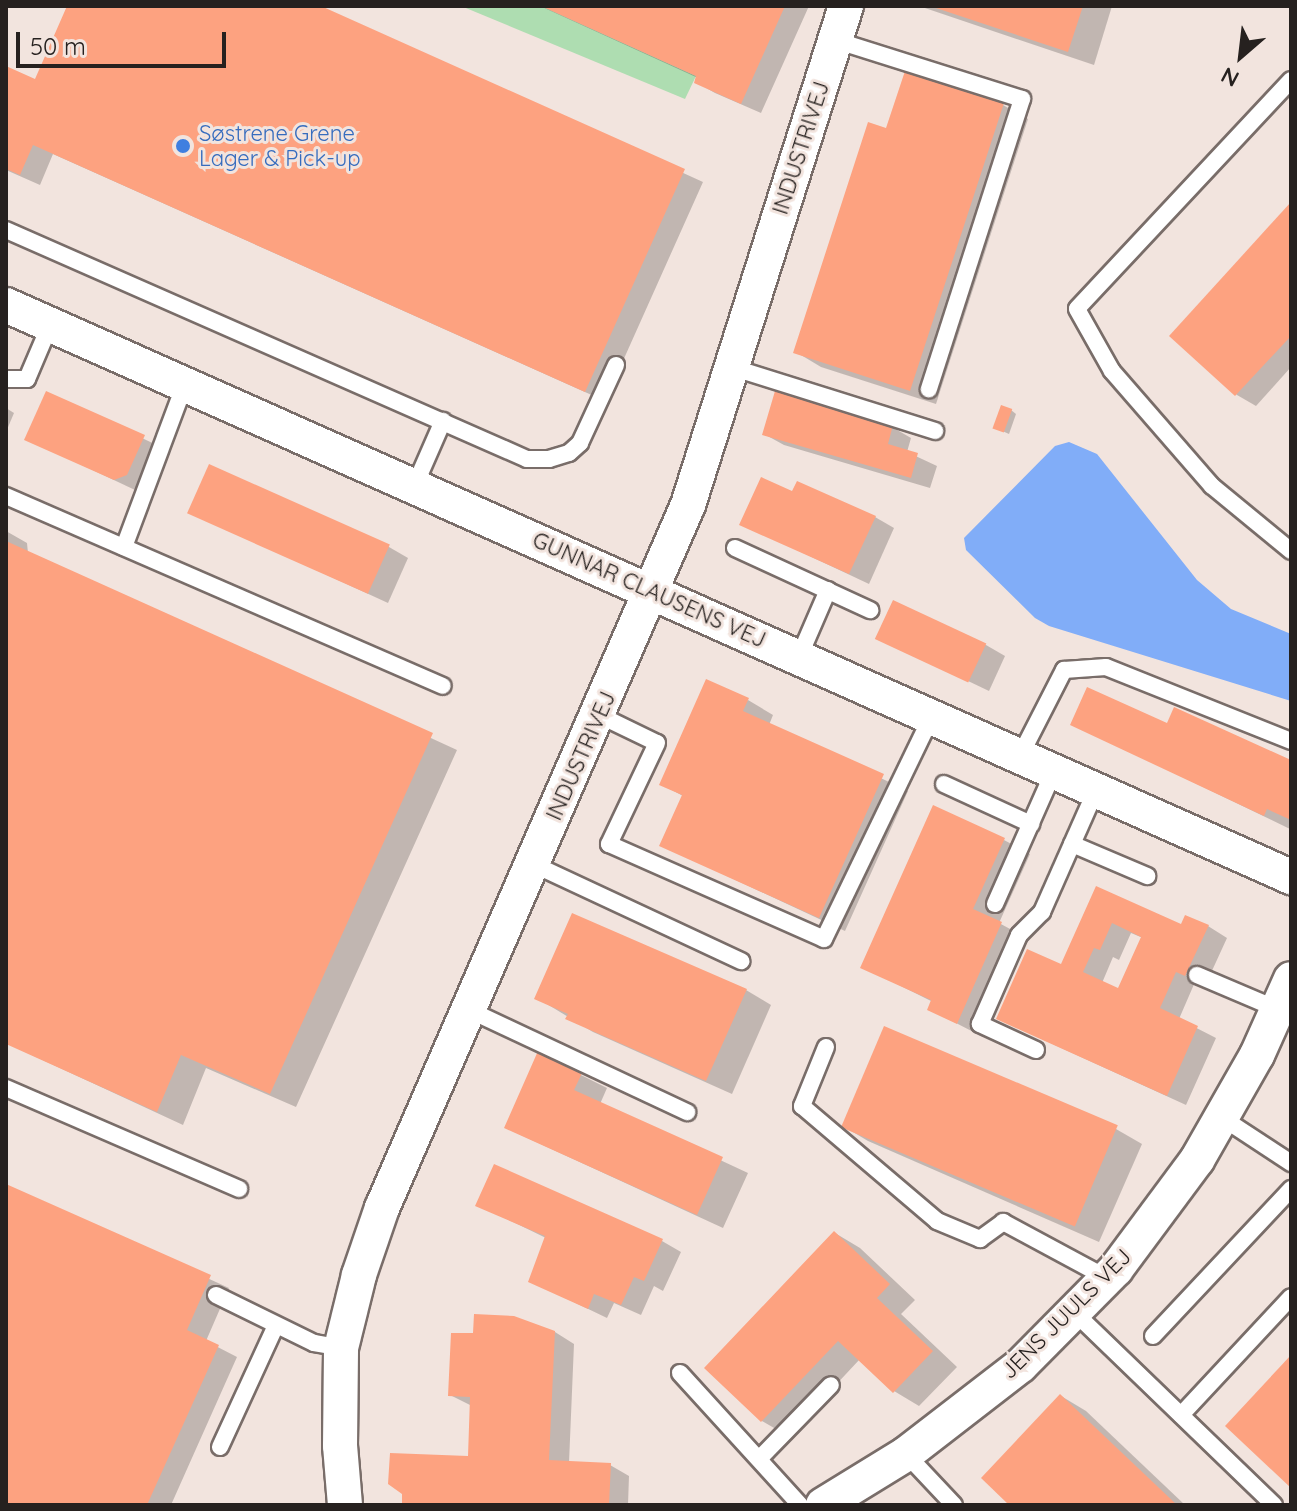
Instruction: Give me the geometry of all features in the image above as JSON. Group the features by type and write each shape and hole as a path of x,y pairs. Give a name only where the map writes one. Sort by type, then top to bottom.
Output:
{"street":[{"name":"INDUSTRIVEJ","path":"345,1505 340,1446 341,1348 359,1275 382,1208 653,592 688,505 846,6"},
{"name":"GUNNAR CLAUSENS VEJ","path":"6,305 1291,877"},
{"name":"JENS JUULS VEJ","path":"823,1505 906,1454 1021,1365 1107,1278 1197,1160 1284,994"}],"lane":[{"path":"835,40 1022,99 929,389"},
{"path":"1291,80 1077,309 1112,371 1202,475 1291,551"},
{"path":"6,230 527,459 559,456 580,443 616,365"},
{"path":"6,379 27,379 50,325"},
{"path":"731,367 935,431"},
{"path":"124,547 185,384"},
{"path":"415,485 443,421"},
{"path":"6,496 442,686"},
{"path":"735,548 870,610"},
{"path":"799,657 828,590"},
{"path":"1020,756 1064,670 1106,667 1291,741"},
{"path":"599,715 657,743 609,844 824,939 932,716"},
{"path":"995,904 1054,771"},
{"path":"944,784 1031,824"},
{"path":"1036,1050 980,1024 1019,935 1042,912 1096,790"},
{"path":"1072,844 1147,876"},
{"path":"533,864 741,961"},
{"path":"1197,975 1284,994"},
{"path":"469,1010 687,1112"},
{"path":"826,1047 802,1106 937,1221 980,1239 1003,1222 1107,1278"},
{"path":"6,1088 239,1189"},
{"path":"1221,1117 1291,1163"},
{"path":"1153,1336 1291,1189"},
{"path":"216,1295 314,1343 341,1348"},
{"path":"1181,1415 1291,1297"},
{"path":"1074,1312 1274,1505"},
{"path":"220,1447 276,1325"},
{"path":"680,1373 800,1505"},
{"path":"759,1459 831,1385"},
{"path":"906,1454 954,1505"}],"green space":[{"path":"461,6 541,6 696,76 685,99"}],"water":[{"path":"1069,442 1097,454 1197,580 1231,609 1291,634 1291,701 1049,626 1035,618 966,550 964,538 1055,446"}],"building":[{"path":"67,6 321,6 685,169 585,392 33,145 20,175 6,169 6,66 35,79"},
{"path":"541,6 785,6 741,104 694,83 696,76"},
{"path":"930,6 1083,6 1068,52"},
{"path":"905,71 1004,103 910,391 793,353 868,122 886,128"},
{"path":"1291,202 1291,336 1235,396 1169,336"},
{"path":"46,391 145,435 127,475 114,480 24,440"},
{"path":"775,391 893,425 888,444 918,453 911,478 762,435"},
{"path":"1001,405 1012,409 1004,433 992,428"},
{"path":"209,464 390,545 368,594 187,513"},
{"path":"761,477 792,491 797,481 876,516 849,574 739,525"},
{"path":"6,541 433,733 270,1094 181,1055 157,1112 6,1044"},
{"path":"893,600 986,644 968,683 875,639"},
{"path":"706,679 749,698 743,711 884,774 819,918 659,846 682,795 659,785"},
{"path":"1087,687 1167,723 1174,707 1291,760 1291,820 1267,809 1264,816 1070,725"},
{"path":"933,805 1005,838 973,909 1002,922 957,1024 927,1010 931,1000 860,968"},
{"path":"1096,886 1181,924 1185,915 1209,925 1185,976 1176,972 1160,1008 1198,1026 1167,1096 996,1019 1027,949 1061,964","holes":["1112,923 1141,937 1118,988 1083,972 1094,948 1100,950"]},
{"path":"572,913 747,989 706,1081 565,1019 568,1014 534,999"},
{"path":"884,1026 1118,1125 1075,1227 841,1127"},
{"path":"538,1051 583,1071 574,1090 723,1157 697,1215 504,1128"},
{"path":"494,1164 663,1239 644,1281 634,1277 621,1305 594,1294 588,1309 528,1282 545,1236 475,1206"},
{"path":"6,1184 211,1275 187,1330 219,1345 147,1505 6,1505"},
{"path":"834,1231 890,1284 877,1298 933,1351 893,1393 838,1341 761,1422 704,1368"},
{"path":"474,1314 514,1316 555,1331 549,1460 611,1463 609,1505 402,1505 402,1494 388,1484 390,1453 468,1456 470,1397 448,1396 451,1333 473,1333"},
{"path":"1291,1355 1291,1488 1225,1426"},
{"path":"1060,1394 1177,1505 1009,1505 981,1478"}],"place":[{"name":"Søstrene Grene Lager & Pick-up","path":"183,146"}]}
